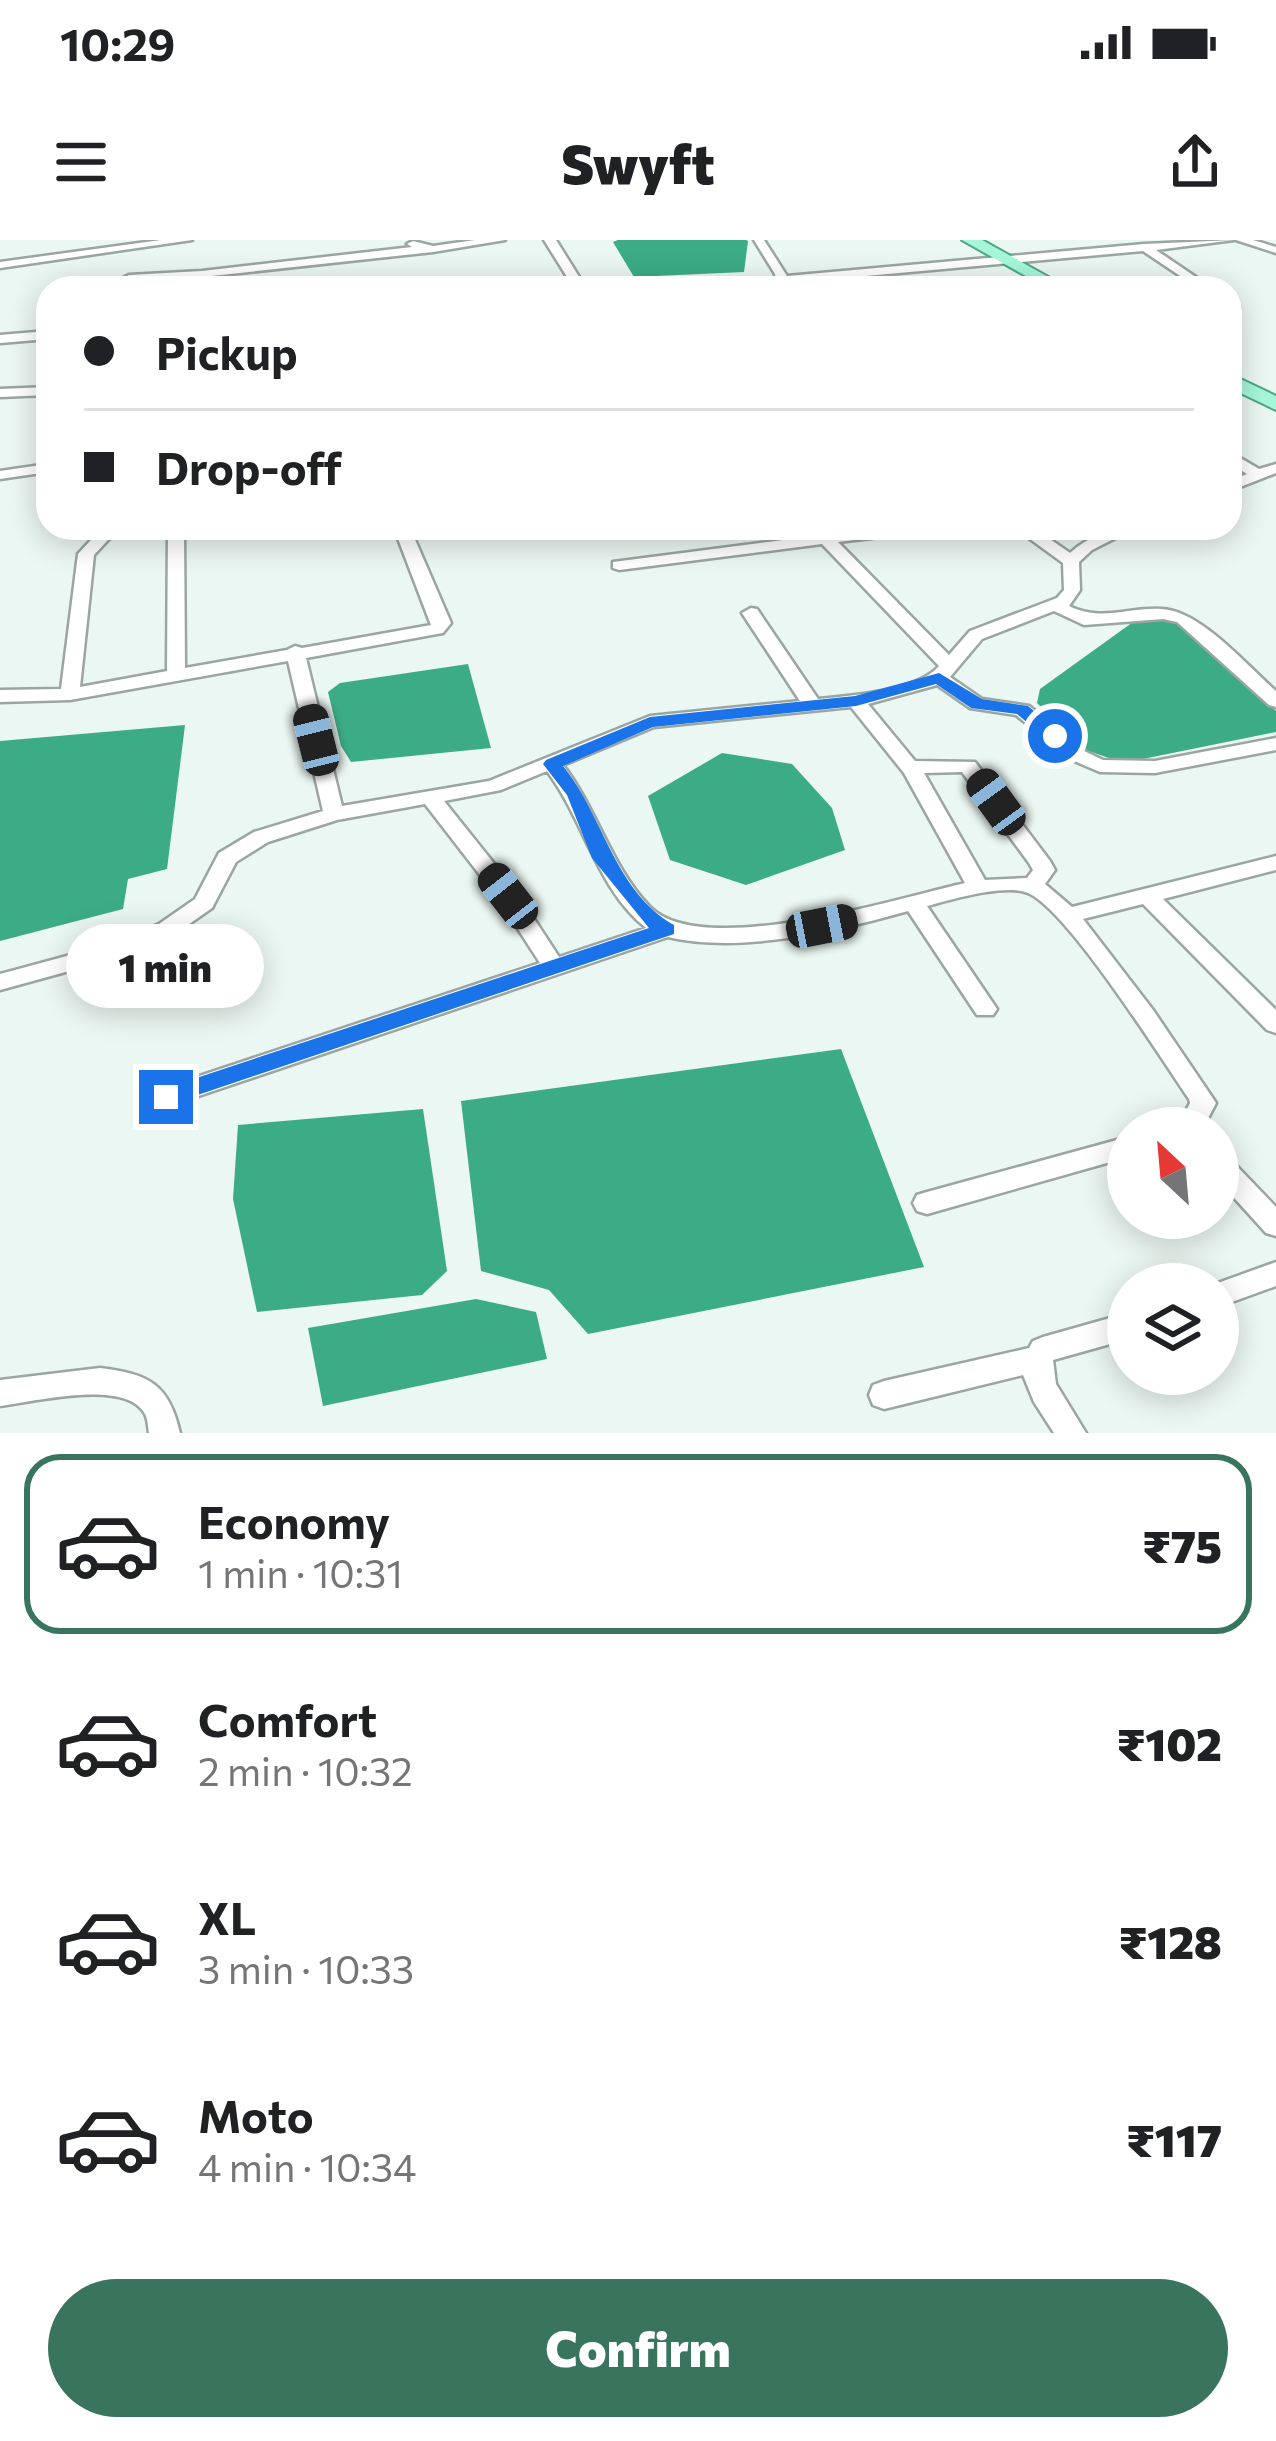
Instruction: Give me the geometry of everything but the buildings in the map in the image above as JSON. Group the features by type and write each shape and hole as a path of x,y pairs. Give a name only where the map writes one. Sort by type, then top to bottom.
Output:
{"main road":[{"path":"970,240 1038,276"},
{"path":"1242,386 1276,404"}],"street":[{"path":"0,265 186,240"},
{"path":"408,240 425,249"},
{"path":"236,276 499,240"},
{"path":"550,240 572,276"},
{"path":"759,240 778,276"},
{"path":"850,276 1138,244 1229,240"},
{"path":"1241,240 1270,249 1276,260"},
{"path":"1138,244 1187,276"},
{"path":"120,250 126,276"},
{"path":"0,339 36,336"},
{"path":"0,393 36,392"},
{"path":"1242,464 1258,475"},
{"path":"1242,481 1276,467"},
{"path":"0,475 36,470"},
{"path":"70,694 86,554 99,540"},
{"path":"176,540 176,673"},
{"path":"0,696 70,694 437,629 442,623 407,540"},
{"path":"619,566 784,540"},
{"path":"827,540 977,704 1022,710 1079,756 1100,766 1155,766 1276,744"},
{"path":"1040,540 1071,561"},
{"path":"1071,561 1102,540"},
{"path":"0,982 123,949 167,928 204,903 216,873 240,847 334,814 494,786 650,722 856,701 945,673 976,635 1056,607 1072,590 1071,561"},
{"path":"1056,607 1084,620 1163,614 1183,618 1276,701"},
{"path":"752,613 812,705"},
{"path":"295,651 334,814"},
{"path":"856,701 910,767 979,888"},
{"path":"552,764 576,794 602,858 648,919 667,929"},
{"path":"910,767 957,764 974,772 1044,870 1033,885"},
{"path":"432,800 508,896 554,968"},
{"path":"1066,916 1276,863"},
{"path":"166,1097 667,929 784,932 1015,881 1033,885 1066,916 1199,1095 1201,1107"},
{"path":"1147,895 1276,1024"},
{"path":"914,904 985,1009"},
{"path":"926,1203 1107,1154"},
{"path":"1239,1185 1276,1225"},
{"path":"1239,1287 1276,1274"},
{"path":"1071,1433 1036,1374 1036,1359 1042,1350 1107,1332"},
{"path":"884,1395 1036,1359"},
{"path":"0,1394 114,1381 138,1386 152,1398 165,1433"}],"shaded area":[{"path":"748,241 744,272 656,276 633,276 613,242"},
{"path":"1140,617 1174,618 1276,711 1276,732 1123,763 1083,749 1037,703 1040,689"},
{"path":"468,664 491,748 351,762 341,746 328,692 340,683"},
{"path":"185,725 167,869 128,879 123,909 0,941 0,741"},
{"path":"722,753 792,764 832,808 845,850 746,885 670,860 648,796"},
{"path":"841,1049 924,1267 588,1334 549,1290 481,1271 461,1101"},
{"path":"423,1109 447,1271 422,1295 257,1312 233,1199 238,1125"},
{"path":"476,1299 536,1312 547,1359 323,1406 308,1328"}],"route":[{"path":"166,1097 667,929 648,919 602,858 576,794 552,764 615,734 690,716 856,701 939,678 977,704 1022,710 1055,736"}]}
